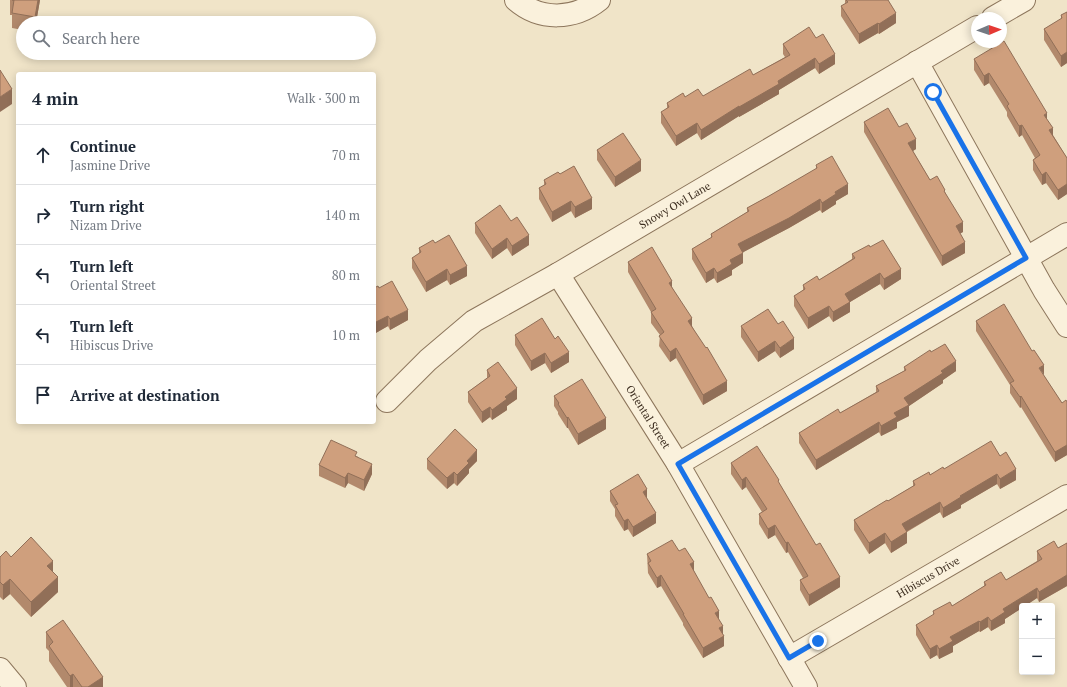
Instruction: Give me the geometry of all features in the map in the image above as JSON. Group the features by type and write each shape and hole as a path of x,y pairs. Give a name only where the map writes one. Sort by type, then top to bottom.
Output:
{"street":[{"path":"516,0 538,13 558,16 577,13 599,0"},
{"path":"1003,12 1024,0"},
{"name":"Snowy Owl Lane","path":"387,401 428,360 474,320 558,274 971,30"},
{"path":"917,62 1044,290 1067,326"},
{"path":"678,464 1067,234"},
{"name":"Oriental Street","path":"558,274 678,464 806,687"},
{"name":"Hibiscus Drive","path":"789,658 1067,496"},
{"path":"0,669 15,687"}],"building":[{"path":"14,0 38,0 35,16 12,13"},
{"path":"846,0 888,0 896,13 859,34 841,6 848,2"},
{"path":"1067,12 1067,52 1061,56 1044,29 1062,18 1061,15"},
{"path":"809,27 816,38 823,34 835,54 819,64 815,58 778,81 779,84 739,106 701,130 697,123 676,136 661,112 669,107 667,103 683,93 685,97 698,89 703,96 750,69 753,75 790,55 783,44"},
{"path":"1007,46 1047,113 1044,115 1053,128 1049,130 1067,158 1067,184 1058,190 1046,172 1042,175 1033,160 1040,155 1022,125 1019,126 1007,106 1009,104 989,73 984,76 974,59 992,48 1007,48"},
{"path":"0,70 12,89 0,97"},
{"path":"888,108 899,127 907,123 916,139 908,143 930,180 937,176 945,190 944,191 963,222 956,226 965,242 942,256 864,122"},
{"path":"623,133 641,160 615,177 597,150"},
{"path":"832,156 848,184 835,192 836,194 822,203 820,199 789,218 738,244 743,253 730,260 732,264 717,273 714,268 706,273 692,249 712,237 711,234 749,211 747,208 817,168 816,165"},
{"path":"574,166 592,198 575,207 571,201 552,212 539,188 546,184 544,180 558,172 560,174"},
{"path":"500,205 511,221 517,217 529,235 512,246 507,238 492,249 475,223"},
{"path":"449,235 467,266 450,275 447,269 426,282 412,258 421,252 419,248 433,240 435,243"},
{"path":"883,240 901,269 884,279 880,273 845,294 850,302 833,312 829,306 808,318 794,296 805,289 803,285 817,276 819,280 855,258 852,254 869,245 870,247"},
{"path":"652,247 672,281 669,283 692,318 688,321 706,348 707,347 727,381 703,395 676,348 670,352 659,336 664,332 651,312 656,309 628,262"},
{"path":"392,281 408,310 390,319 388,316 376,322 376,287 378,286 379,288"},
{"path":"1004,304 1032,351 1034,350 1044,365 1039,368 1062,403 1066,400 1067,402 1067,445 1055,452 1021,396 1020,397 1010,383 1014,381 976,321"},
{"path":"768,309 778,324 783,321 794,338 780,348 775,341 758,352 741,326"},
{"path":"542,318 555,339 558,336 569,352 551,363 545,353 531,361 515,335"},
{"path":"945,344 956,361 941,371 943,373 904,398 909,405 894,413 897,417 881,426 879,422 816,460 799,433 838,409 840,413 879,391 876,386 906,370 904,367 930,350 931,352"},
{"path":"498,362 517,388 505,397 507,399 492,410 490,407 482,412 468,392 490,376 487,370"},
{"path":"582,379 606,418 578,434 554,396"},
{"path":"455,429 477,450 467,461 469,463 457,475 454,472 447,478 427,459"},
{"path":"331,440 357,452 355,456 372,464 364,480 348,473 345,478 319,465"},
{"path":"991,441 1000,456 1006,452 1016,469 1000,479 997,474 943,508 940,502 902,524 907,532 891,542 885,533 869,543 854,520 915,485 913,481 929,472 930,475 943,467 944,469"},
{"path":"757,446 779,480 778,481 816,545 820,543 840,577 809,595 800,580 808,576 788,542 786,543 775,525 768,529 759,514 767,509 746,477 742,480 731,463"},
{"path":"638,474 647,489 643,492 656,513 633,527 628,519 624,521 615,505 618,504 610,491"},
{"path":"31,537 53,561 47,566 58,577 31,602 10,579 3,585 0,582 0,557 6,551 11,557"},
{"path":"672,540 679,551 685,548 694,562 690,564 709,598 711,597 719,611 715,613 723,626 719,628 724,636 703,648 661,575 657,578 648,563 651,561 647,554"},
{"path":"1054,541 1058,548 1067,543 1067,575 1039,592 1037,588 1003,609 1005,612 991,621 988,617 980,622 979,621 950,637 953,641 939,649 937,645 930,649 916,625 934,614 933,611 950,602 952,606 986,585 984,582 1001,572 1006,580 1042,559 1037,551"},
{"path":"63,620 103,677 88,687 82,687 73,674 70,676 49,646 53,642 46,632"}],"route":[{"path":"818,641 789,658 678,464 1026,258 933,92"}]}
